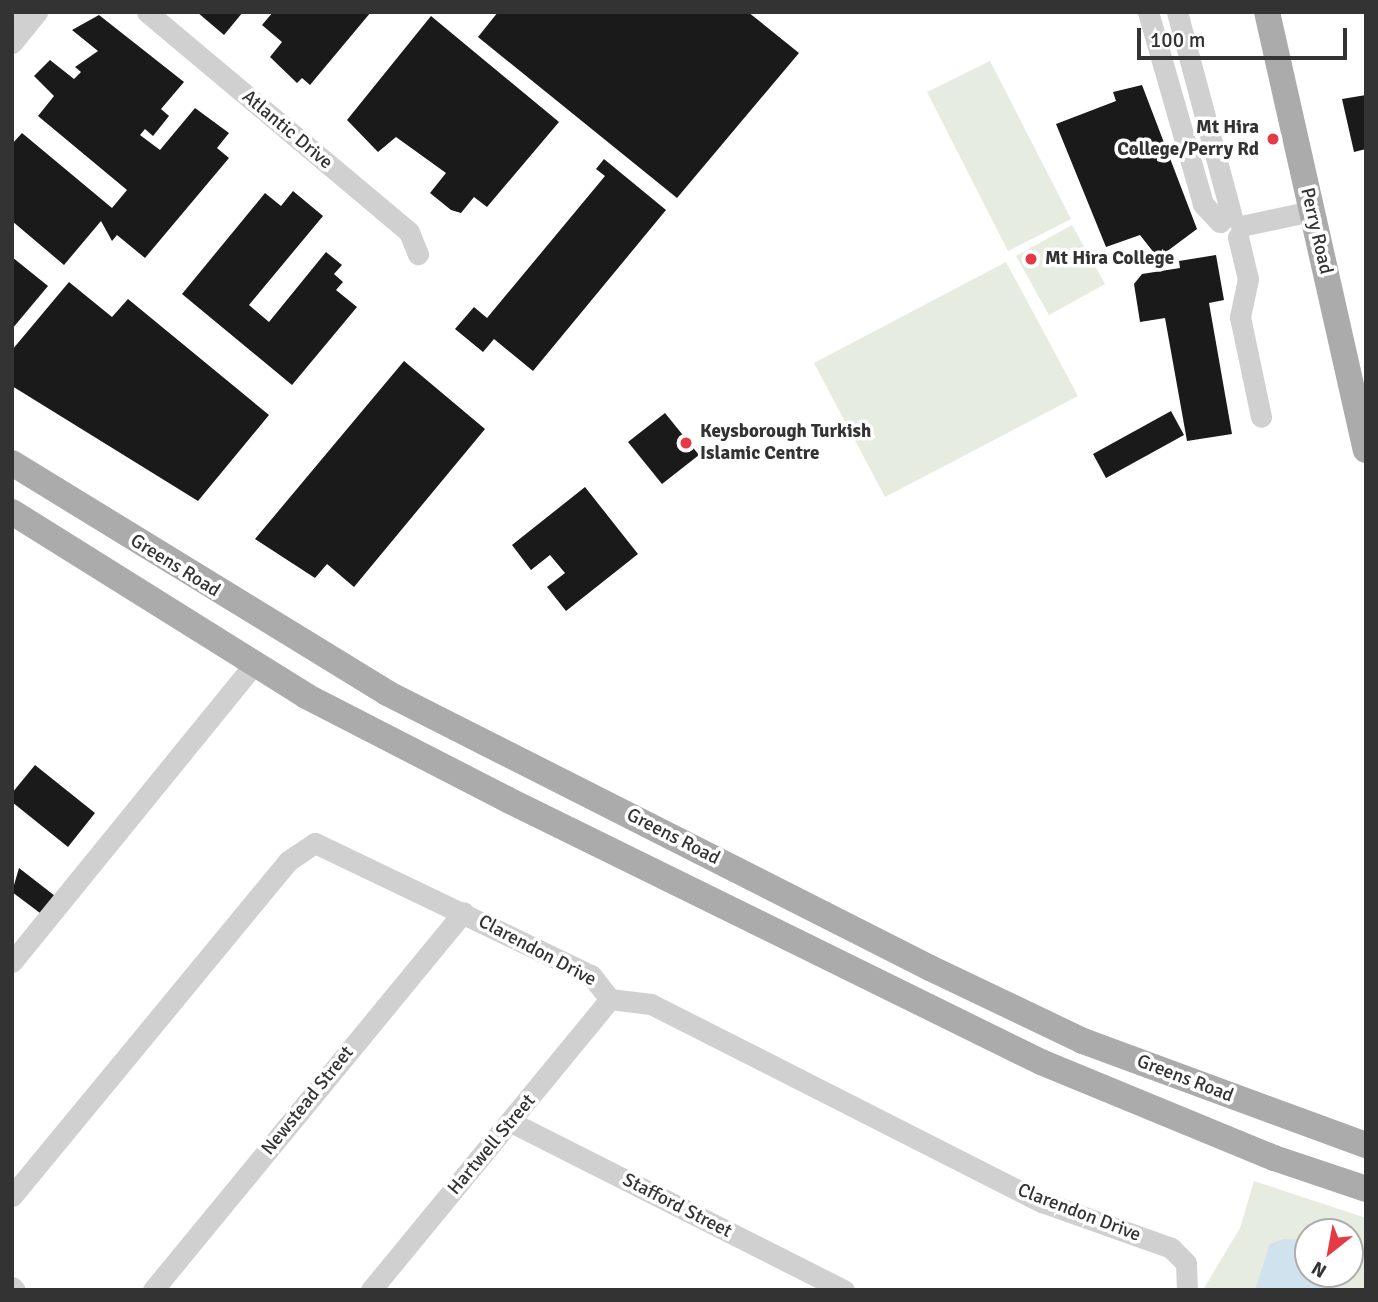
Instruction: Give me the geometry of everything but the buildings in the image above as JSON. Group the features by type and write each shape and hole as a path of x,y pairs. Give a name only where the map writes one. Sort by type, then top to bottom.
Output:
{"main road":[{"name":"Perry Road","path":"1266,12 1366,450"},
{"name":"Greens Road","path":"12,463 294,640 524,762 930,968 1094,1045 1366,1145"},
{"name":"Greens Road","path":"14,518 254,664 506,799 1082,1080 1366,1189"},
{"path":"506,799 523,787 524,762"},
{"path":"1082,1080 1094,1045"},
{"path":"1337,1135 1366,1139"}],"street":[{"path":"12,43 37,12"},
{"name":"Atlantic Drive","path":"147,12 409,232 418,254"},
{"path":"1148,12 1203,204 1233,226 1311,211"},
{"path":"1177,12 1248,279 1240,317 1261,417"},
{"path":"12,962 254,664"},
{"name":"Clarendon Drive","path":"12,1196 306,846 326,845 591,975 610,999 651,1004 1042,1202 1171,1248 1186,1263 1186,1290"},
{"name":"Newstead Street","path":"153,1290 464,912"},
{"name":"Hartwell Street","path":"371,1290 610,999"},
{"name":"Stafford Street","path":"511,1122 839,1289"}],"shaded area":[{"path":"990,61 1071,219 1008,251 927,92"},
{"path":"1072,225 1105,284 1049,315 1016,256"},
{"path":"1006,262 1078,396 885,497 814,363"},
{"path":"1254,1181 1366,1218 1366,1290 1203,1290 1240,1228"}],"water":[{"path":"1283,1239 1294,1239 1294,1288 1328,1288 1255,1290 1270,1244"}],"place":[{"name":"Mt Hira College/Perry Rd","path":"1273,139"},
{"name":"Mt Hira College","path":"1031,259"},
{"name":"Keysborough Turkish Islamic Centre","path":"686,443"}]}
